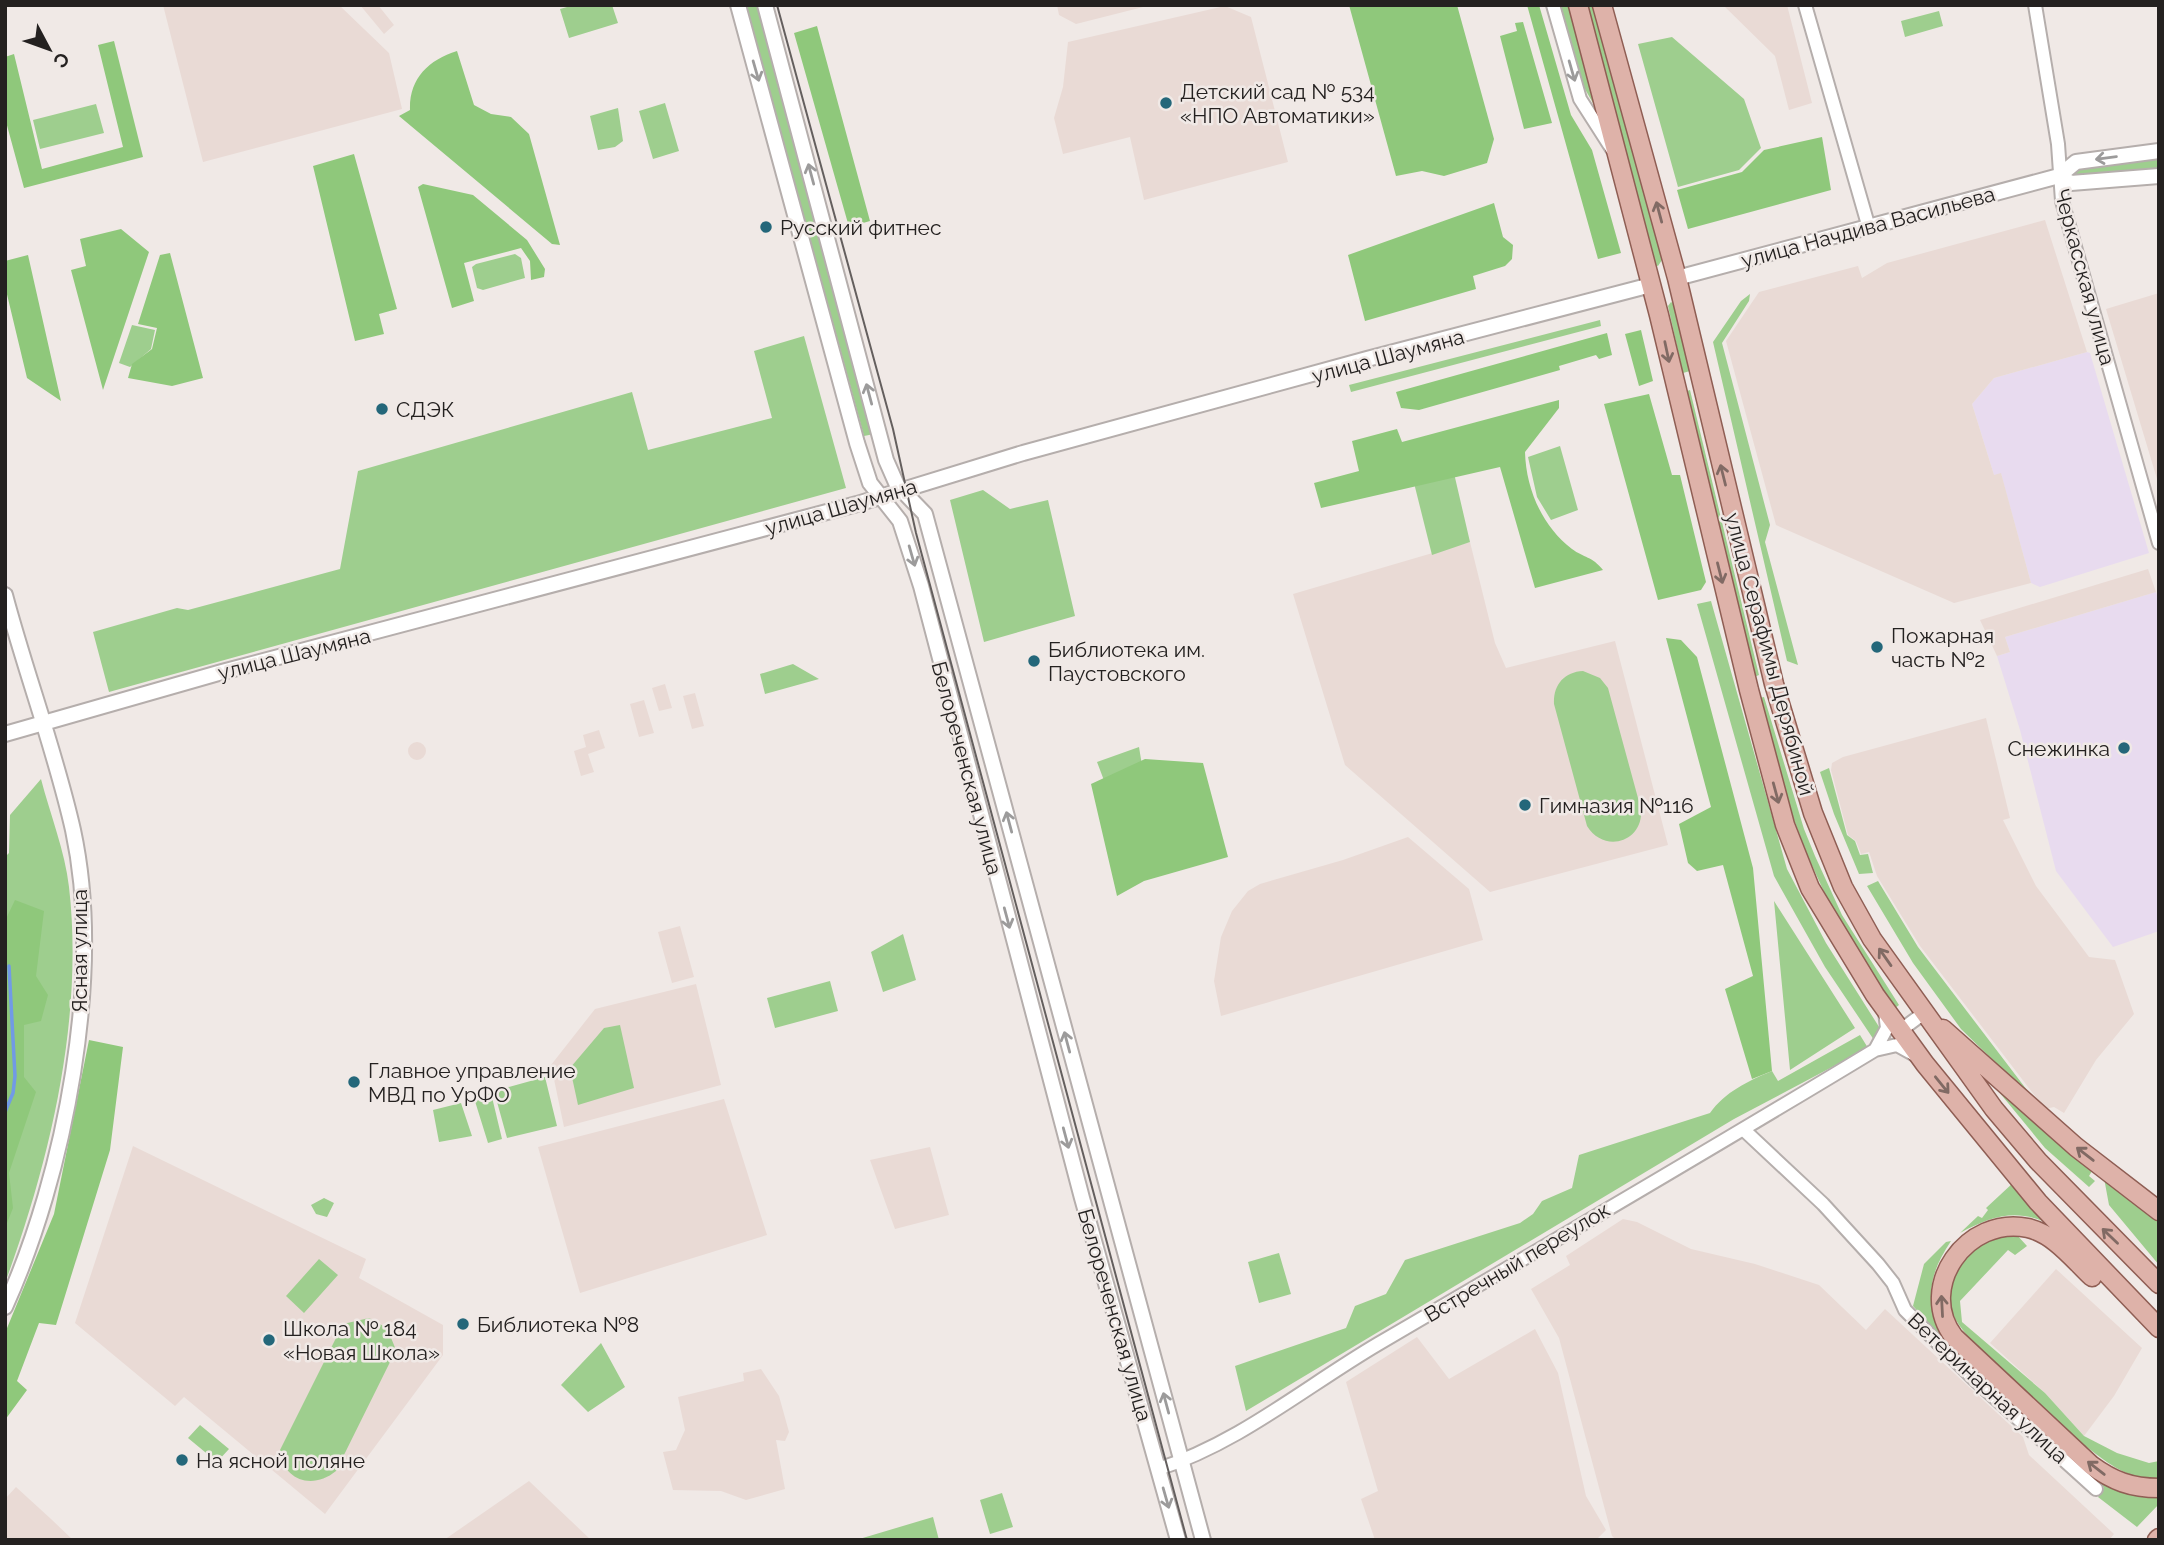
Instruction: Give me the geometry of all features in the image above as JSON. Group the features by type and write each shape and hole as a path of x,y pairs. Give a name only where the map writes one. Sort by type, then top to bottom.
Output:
{"main road":[{"name":"улица Серафимы Дерябиной","path":"1578,5 1651,285 1749,691 1785,825 1810,888 1884,1007 1925,1064 2038,1202 2159,1328"},
{"name":"улица Серафимы Дерябиной","path":"1602,5 1677,278 1774,684 1813,813 1843,887 1872,939 1994,1109 2038,1160 2159,1284"},
{"name":"улица Шаумяна","path":"1651,285 1677,278"},
{"path":"1925,1015 1954,1037 2076,1147 2159,1210"},
{"path":"2128,1298 2093,1278 2051,1238 2028,1228 2015,1227 1977,1236 1963,1246 1945,1276 1941,1301 1946,1327 1954,1337 2091,1465 2112,1480 2138,1488 2159,1488"}],"street":[{"name":"Белореченская улица","path":"737,5 857,443 870,483 900,521 921,586 994,872 1178,1540"},
{"name":"Белореченская улица","path":"765,5 886,460 901,491 914,499 925,514 1203,1540"},
{"name":"улица Серафимы Дерябиной","path":"1553,5 1580,99 1617,158"},
{"path":"1805,5 1869,228"},
{"name":"Черкасская улица","path":"2035,5 2058,144 2059,176 2075,251 2159,543"},
{"name":"улица Начдива Васильева","path":"1677,278 2059,176 2076,162 2159,151"},
{"name":"улица Начдива Васильева","path":"2059,176 2071,183 2159,176"},
{"name":"улица Шаумяна","path":"5,734 901,491 1023,453 1651,285"},
{"name":"Ясная улица","path":"5,595 73,832 81,891 83,978 79,1035 63,1125 42,1210 5,1307"},
{"path":"1875,1051 1887,1028 1884,1007"},
{"path":"1901,1030 1925,1015"},
{"name":"Встречный переулок","path":"1158,1469 1182,1461 1247,1428 1358,1356 1875,1051 1892,1045 1904,1047 1925,1064"},
{"name":"Ветеринарная улица","path":"1744,1130 1823,1204 1878,1264 1893,1283 1905,1310 1974,1379 2096,1489"}],"shaded area":[{"path":"163,5 339,5 389,53 402,109 203,162"},
{"path":"360,5 378,5 394,25 384,34"},
{"path":"1057,5 1151,5 1076,24 1059,15"},
{"path":"1723,5 1787,5 1812,103 1789,110 1775,56"},
{"name":"Детский сад № 534 «НПО Автоматики»","path":"1225,6 1251,17 1288,162 1144,200 1130,137 1063,154 1054,118 1063,87 1068,42"},
{"path":"2045,220 2087,352 1994,378 1972,404 1994,475 2001,473 2031,583 1954,603 1776,525 1726,341 1759,292 1858,266 1862,278 1887,263"},
{"path":"2159,293 2159,478 2157,479 2106,309"},
{"path":"2090,353 2149,553 2040,587 2031,583 2001,474 1994,475 1972,404 1994,378"},
{"name":"Гимназия №116","path":"1470,542 1495,643 1506,668 1615,641 1668,845 1490,892 1345,765 1293,594"},
{"path":"2148,569 2156,592 2005,637 2010,652 1997,656 1980,620"},
{"path":"2156,592 2159,603 2159,931 2113,947 2056,871 2020,730 1997,656 2010,652 2005,637"},
{"path":"665,684 672,708 659,711 652,688"},
{"path":"695,693 704,726 692,729 683,696"},
{"path":"644,700 654,733 639,737 630,704"},
{"path":"1986,718 2010,818 2003,820 2036,886 2089,957 2115,960 2134,1014 2096,1060 2064,1113 2054,1107 2045,1109 1920,946 1877,876 1869,852 1861,854 1856,841 1848,835 1831,770 1832,763 1843,757"},
{"path":"599,730 605,748 588,754 594,772 581,776 574,751 586,747 583,735"},
{"path":"417,742 423,745 426,751 423,757 417,760 411,757 408,751 411,745"},
{"path":"1408,837 1469,889 1483,940 1221,1016 1214,981 1221,937 1232,911 1248,891 1260,884 1343,860"},
{"path":"680,926 694,977 672,983 658,932"},
{"path":"696,984 721,1085 564,1127 551,1065 595,1009"},
{"path":"724,1099 767,1235 580,1293 538,1147"},
{"name":"Школа № 184 «Новая Школа»","path":"133,1146 366,1259 359,1278 443,1325 443,1355 325,1514 184,1397 175,1406 75,1323"},
{"path":"930,1147 949,1215 895,1229 870,1160"},
{"path":"1623,1219 1637,1222 1691,1249 1755,1264 1819,1285 1866,1330 1885,1309 2023,1437 2029,1455 2114,1534 2109,1540 1616,1540 1612,1536 1559,1338 1531,1289 1570,1265 1566,1256"},
{"path":"2056,1269 2142,1348 2114,1396 2084,1436 2045,1393 1990,1343"},
{"path":"1535,1329 1558,1373 1586,1496 1606,1530 1596,1540 1375,1540 1361,1499 1378,1491 1346,1382 1417,1337 1449,1379"},
{"path":"761,1369 779,1396 789,1432 785,1441 776,1440 785,1489 746,1500 721,1491 673,1490 663,1452 676,1450 685,1430 678,1397 744,1381 743,1373"},
{"path":"529,1481 591,1540 444,1540"},
{"path":"16,1487 73,1540 5,1540 5,1499"}],"green space":[{"path":"574,5 612,5 618,23 569,38 560,9"},
{"path":"746,5 758,5 874,434 864,436"},
{"path":"1349,5 1457,5 1494,139 1487,163 1444,176 1422,171 1396,176"},
{"path":"1527,5 1539,5 1571,115 1592,150 1621,253 1598,259"},
{"path":"1560,5 1568,5 1597,110 1582,84"},
{"path":"1584,5 1593,5 1662,260 1658,266 1655,265"},
{"path":"1939,11 1943,26 1905,37 1901,21"},
{"path":"1523,22 1552,123 1524,129 1500,36 1517,31 1515,23"},
{"path":"817,26 870,221 849,227 794,33"},
{"path":"1672,37 1744,99 1761,148 1739,170 1678,187 1638,44"},
{"path":"114,41 143,157 24,188 5,118 5,57 14,54 42,169 123,147 98,45"},
{"path":"457,51 474,105 491,114 511,117 529,134 560,245 552,244 399,116 410,110 413,89 422,72 437,60"},
{"path":"665,103 679,151 653,159 639,111"},
{"path":"96,104 104,133 40,149 33,120"},
{"path":"618,108 623,141 615,147 598,150 590,116"},
{"path":"1822,137 1831,190 1688,229 1677,190 1742,172 1764,150"},
{"path":"354,154 397,309 379,314 384,334 355,341 313,166"},
{"path":"2159,156 2159,170 2071,178 2072,168"},
{"path":"423,184 473,195 527,240 545,269 544,277 531,280 530,261 521,248 464,263 474,301 452,308 418,187"},
{"path":"1494,203 1503,237 1513,245 1512,259 1505,266 1473,276 1476,289 1365,321 1348,255"},
{"path":"121,229 149,252 103,390 71,270 86,266 80,239"},
{"path":"170,253 203,378 172,386 128,378 132,364 152,349 157,328 138,324 160,255"},
{"path":"515,254 521,258 525,278 483,290 477,288 472,267"},
{"path":"28,255 61,401 27,378 5,286 5,261"},
{"path":"1750,294 1749,301 1722,343 1770,525 1765,542 1798,665 1787,661 1713,342 1741,301"},
{"path":"1671,302 1675,305 1690,371 1683,373 1668,306"},
{"path":"1600,320 1601,326 1351,392 1349,385"},
{"path":"132,325 155,330 151,349 130,367 119,363"},
{"path":"1641,330 1653,381 1639,386 1625,334"},
{"path":"1607,333 1612,355 1599,359 1596,355 1559,366 1560,370 1419,410 1401,408 1396,392"},
{"path":"804,336 846,488 109,692 93,632 177,608 188,610 340,569 358,471 632,392 648,450 772,418 754,351"},
{"path":"1690,390 1759,675 1754,677 1684,392"},
{"path":"1649,394 1672,475 1680,475 1706,582 1701,590 1658,600 1604,404"},
{"path":"1559,400 1559,408 1525,452 1532,493 1544,518 1561,540 1603,570 1535,588 1500,467 1321,508 1314,483 1359,471 1352,441 1397,429 1402,442"},
{"path":"1560,446 1578,510 1551,520 1537,497 1528,457"},
{"path":"1450,456 1470,542 1432,555 1410,467"},
{"path":"983,490 1010,509 1048,500 1075,616 984,642 950,500"},
{"path":"1711,601 1787,869 1826,943 1881,1030 1874,1040 1825,967 1774,876 1697,604"},
{"path":"1666,638 1681,640 1697,657 1753,868 1772,1071 1752,1079 1725,989 1753,976 1723,865 1697,871 1688,863 1679,824 1711,807"},
{"path":"793,664 819,679 765,694 760,674"},
{"path":"1583,671 1600,678 1608,688 1641,809 1636,830 1622,840 1612,842 1594,835 1587,826 1554,704 1555,691 1561,681 1570,674"},
{"path":"1764,697 1804,829 1815,856 1842,915 1899,1005 1894,1009 1837,920 1809,859 1786,799 1759,698"},
{"path":"1139,747 1151,820 1124,833 1097,762"},
{"path":"1145,759 1203,763 1228,857 1144,881 1117,896 1091,784"},
{"path":"1829,768 1847,835 1855,841 1860,855 1868,854 1873,873 1859,874 1820,772"},
{"path":"41,779 67,873 72,937 72,987 60,1088 49,1139 5,1283 5,857 9,853 10,815"},
{"path":"1878,881 1918,947 2036,1102 1961,1029 1913,963 1867,886"},
{"path":"15,900 44,911 36,976 48,995 41,1021 24,1025 24,1077 36,1092 9,1173 13,1208 5,1228 5,921"},
{"path":"1774,901 1855,1028 1790,1070"},
{"path":"903,934 916,980 883,992 871,952"},
{"path":"830,981 838,1011 775,1028 767,998"},
{"path":"620,1025 634,1088 578,1105 570,1068 604,1028"},
{"path":"1860,1035 1868,1048 1734,1119 1246,1411 1235,1366 1346,1328 1355,1306 1386,1294 1405,1260 1520,1223 1533,1214 1542,1201 1572,1188 1579,1155 1710,1113 1730,1093 1746,1083 1772,1071 1778,1081"},
{"path":"89,1040 123,1047 110,1150 56,1325 39,1323 17,1381 27,1390 5,1420 5,1333 54,1214"},
{"path":"545,1077 557,1126 507,1138 494,1091"},
{"path":"1999,1092 2092,1171 2089,1176 2095,1181 2089,1187 2045,1148"},
{"path":"491,1093 502,1139 488,1143 474,1098"},
{"path":"461,1103 472,1136 439,1142 433,1110"},
{"path":"2104,1178 2159,1219 2159,1265 2109,1205"},
{"path":"2014,1182 2050,1224 2026,1216 2004,1216 1960,1233 1978,1216 1982,1218 1988,1210 1986,1208"},
{"path":"324,1198 334,1203 327,1217 316,1214 311,1205"},
{"path":"2016,1234 2027,1246 2015,1255 2008,1250 1960,1301 1962,1322 2045,1393 2084,1436 2117,1453 2149,1463 2159,1461 2159,1478 2143,1478 2106,1462 2018,1388 1960,1327 1952,1312 1950,1292 1956,1270 1962,1260 1968,1251 1984,1239"},
{"path":"1951,1241 1937,1266 1931,1290 1935,1314 1947,1340 2107,1482 2131,1494 2159,1497 2159,1504 2137,1527 2098,1497 2104,1488 1959,1357 1913,1306 1924,1264 1946,1242"},
{"path":"1279,1253 1291,1294 1259,1303 1248,1262"},
{"path":"319,1259 338,1275 304,1313 286,1296"},
{"path":"369,1318 387,1328 396,1350 336,1471 318,1480 300,1479 287,1469 280,1450 343,1324"},
{"path":"601,1343 625,1387 588,1412 561,1385"},
{"path":"200,1425 229,1449 217,1462 188,1438"},
{"path":"1002,1493 1013,1527 990,1534 980,1500"},
{"path":"933,1517 939,1540 856,1540"}],"waterway":[{"path":"5,1112 13,1093 15,1076 9,966"}],"tram line":[{"path":"777,5 893,429 916,533 1187,1540"}],"place":[{"name":"Детский сад № 534 «НПО Автоматики»","path":"1166,103"},
{"name":"Русский фитнес","path":"766,227"},
{"name":"СДЭК","path":"382,409"},
{"name":"Пожарная часть №2","path":"1877,647"},
{"name":"Библиотека им. Паустовского","path":"1034,661"},
{"name":"Снежинка","path":"2124,748"},
{"name":"Гимназия №116","path":"1525,805"},
{"name":"Главное управление МВД по УрФО","path":"354,1082"},
{"name":"Библиотека №8","path":"463,1324"},
{"name":"Школа № 184 «Новая Школа»","path":"269,1340"},
{"name":"На ясной поляне","path":"182,1460"}]}
